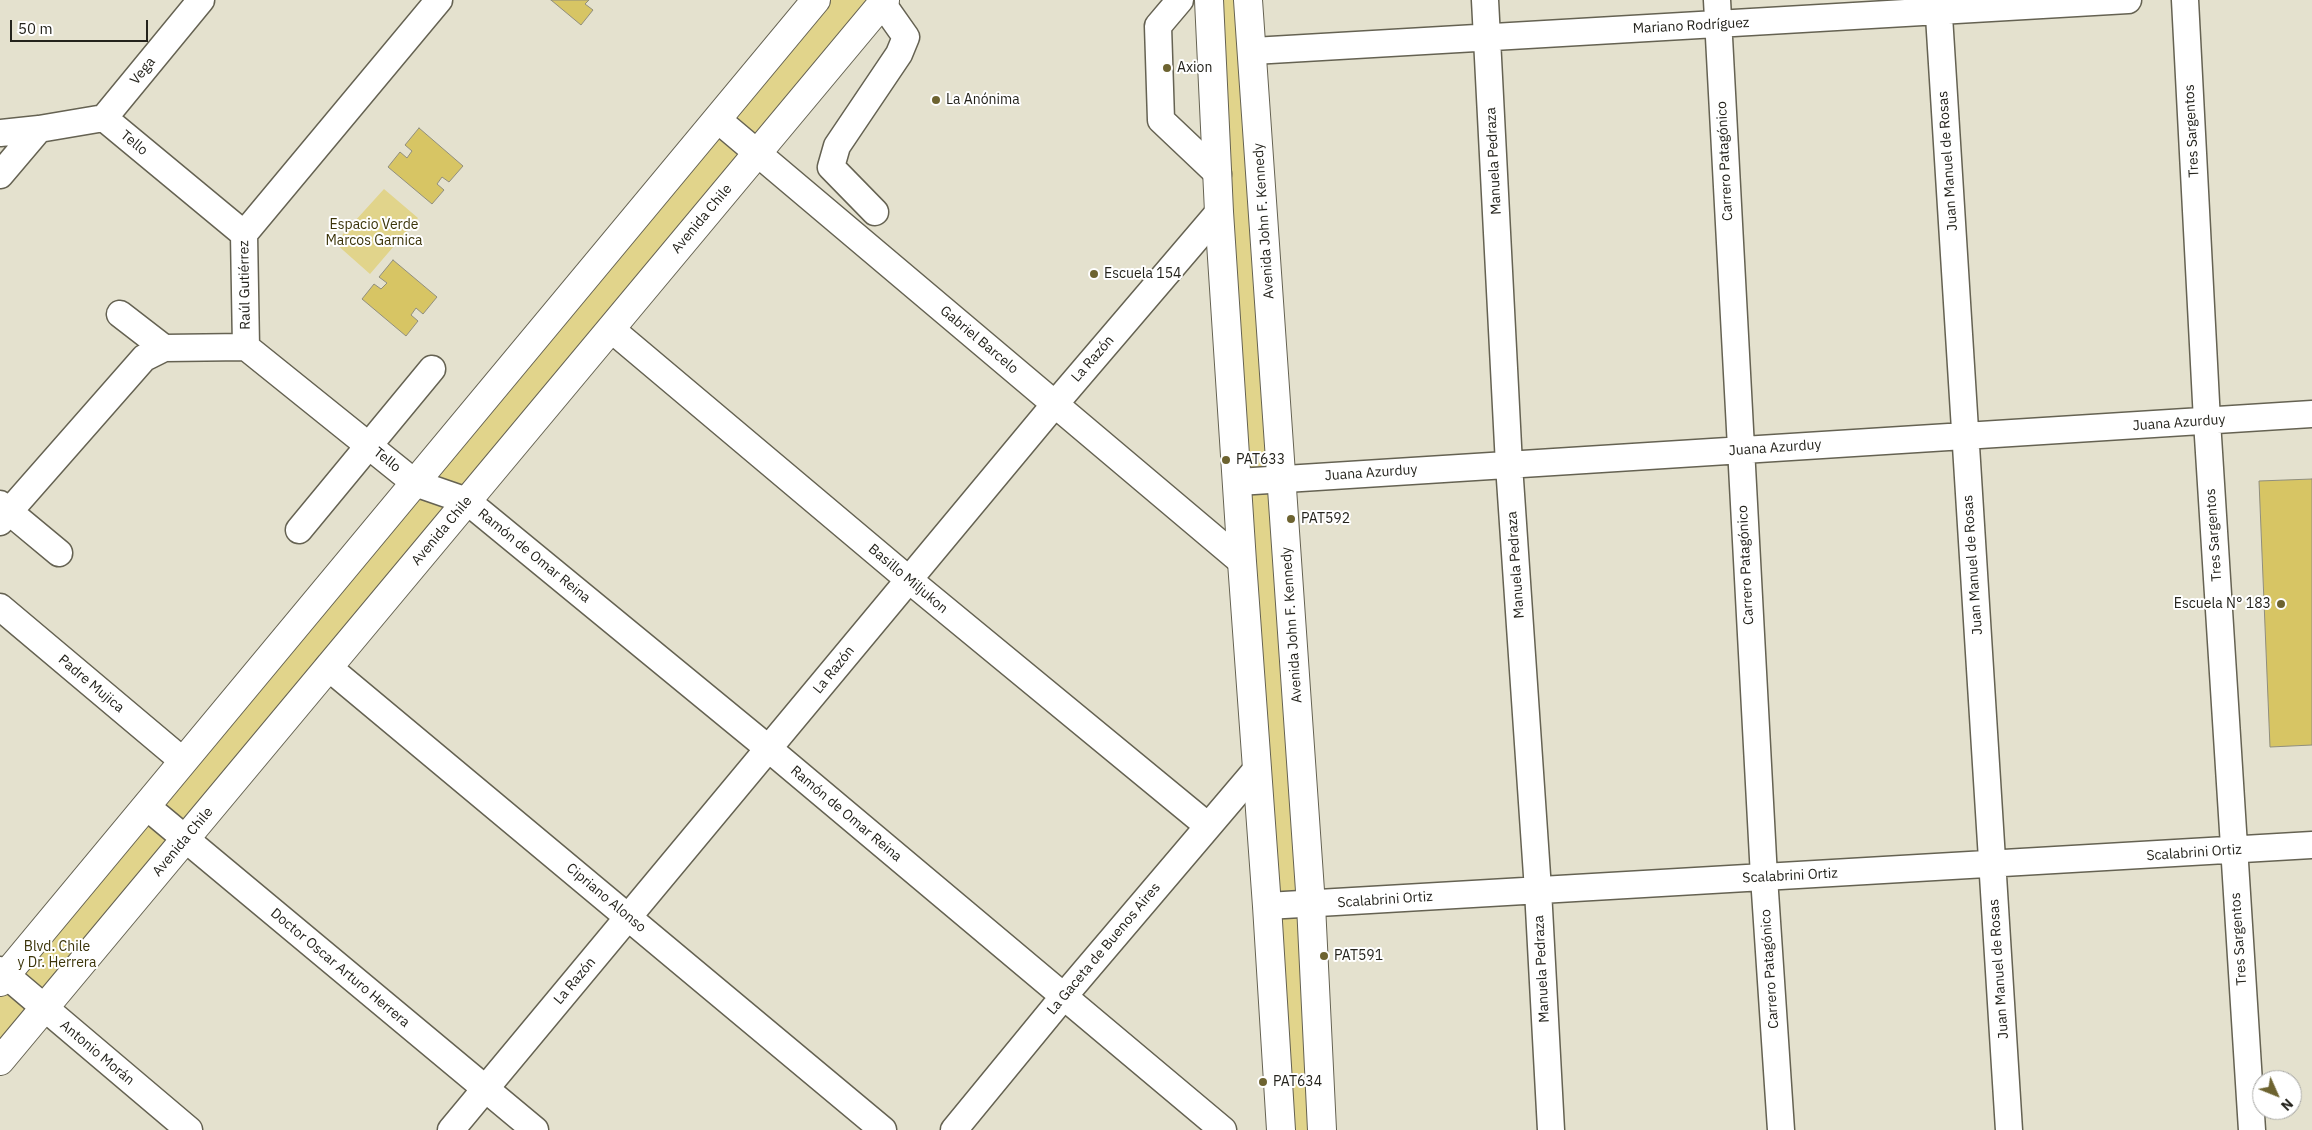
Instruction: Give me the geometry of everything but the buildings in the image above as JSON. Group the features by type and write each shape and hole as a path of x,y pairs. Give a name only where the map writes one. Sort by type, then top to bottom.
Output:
{"main road":[{"path":"2,976 146,806 816,0"},
{"path":"1209,0 1219,212 1281,1130"},
{"name":"Avenida John F. Kennedy","path":"1248,0 1311,905 1322,1130"},
{"name":"Avenida Chile","path":"0,1061 883,2"}],"street":[{"name":"Vega","path":"104,118 201,0"},
{"name":"Raúl Gutiérrez","path":"3,512 144,358 164,348 246,347 244,234 439,0"},
{"path":"1180,0 1158,26 1161,120 1218,174"},
{"name":"Manuela Pedraza","path":"1485,0 1509,465 1538,890 1551,1130"},
{"name":"Mariano Rodríguez","path":"1253,51 1487,38 1718,12 2128,0"},
{"name":"Tres Sargentos","path":"2185,0 2206,421 2252,1130"},
{"path":"875,212 831,167 836,146 898,54 906,37 883,2"},
{"name":"Juan Manuel de Rosas","path":"1938,6 2009,1130"},
{"name":"Carrero Patagónico","path":"1718,12 1764,877 1781,1130"},
{"path":"0,133 39,129 104,118"},
{"name":"Tello","path":"104,118 244,234"},
{"name":"Gabriel Barcelo","path":"717,119 1242,562"},
{"path":"0,175 39,129"},
{"name":"La Razón","path":"451,1130 769,750 908,579 1219,212"},
{"path":"120,314 164,348"},
{"name":"Basillo Miljukon","path":"610,328 908,579 1208,826"},
{"name":"Tello","path":"246,347 415,483 467,502"},
{"path":"299,530 432,370"},
{"name":"Juana Azurduy","path":"1238,482 2312,414"},
{"name":"Ramón de Omar Reina","path":"467,502 769,750 1223,1130"},
{"path":"3,512 59,553"},
{"name":"Padre Mujica","path":"0,607 183,761"},
{"name":"Cipriano Alonso","path":"328,667 883,1130"},
{"name":"La Gaceta de Buenos Aires","path":"954,1130 1064,996 1257,769"},
{"name":"Doctor Oscar Arturo Herrera","path":"146,806 534,1130"},
{"name":"Scalabrini Ortiz","path":"1267,906 1311,905 2312,845"},
{"name":"Antonio Morán","path":"2,976 189,1130"}],"green space":[{"name":"Blvd. Chile y Dr. Herrera","path":"816,0 885,0 0,1061 0,982"},
{"path":"1209,0 1248,0 1322,1130 1281,1130"},
{"name":"Espacio Verde Marcos Garnica","path":"384,189 418,218 370,274 335,243"}],"place":[{"name":"Axion","path":"1167,68"},
{"name":"La Anónima","path":"936,100"},
{"name":"Escuela 154","path":"1094,274"},
{"name":"PAT633","path":"1226,460"},
{"name":"PAT592","path":"1291,519"},
{"name":"Escuela N° 183","path":"2281,604"},
{"name":"PAT591","path":"1324,956"},
{"name":"PAT634","path":"1263,1082"}]}
